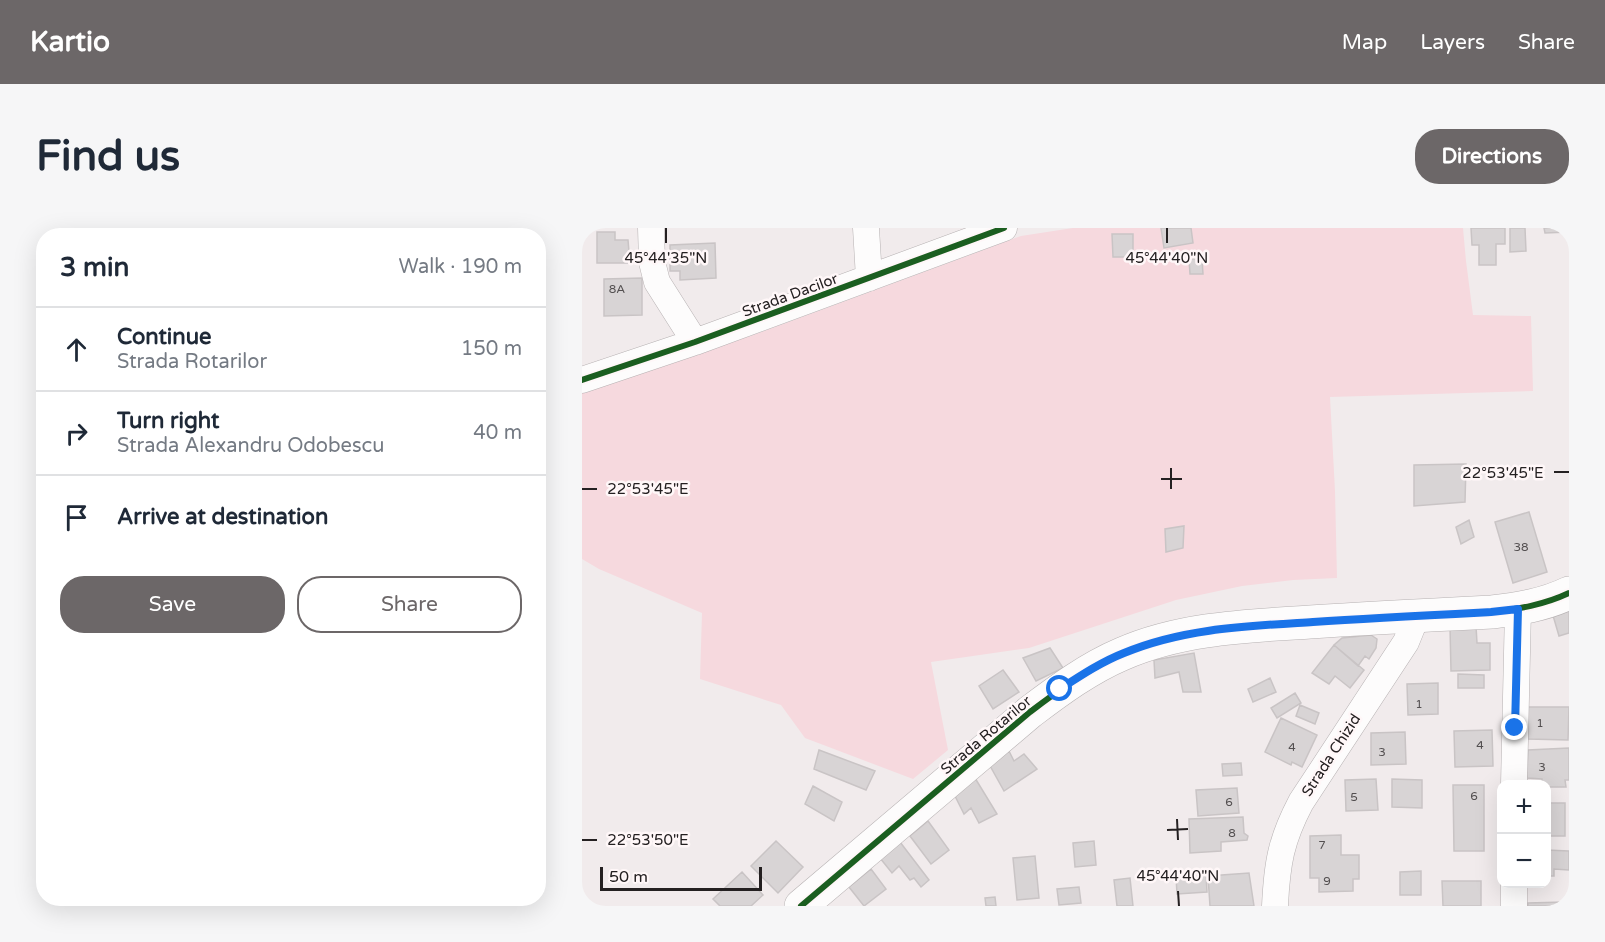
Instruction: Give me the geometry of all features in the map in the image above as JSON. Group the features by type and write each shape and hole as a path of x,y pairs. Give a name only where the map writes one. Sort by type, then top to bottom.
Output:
{"street":[{"path":"651,228 652,262 657,282 695,342"},
{"path":"866,228 869,278"},
{"name":"Strada Dacilor","path":"582,381 869,278 976,233 1004,228"},
{"name":"Strada Rotarilor","path":"801,906 1030,712 1060,689 1123,653 1158,641 1199,632 1245,626 1491,612 1518,609 1553,600 1569,593"},
{"path":"1514,780 1518,609"},
{"name":"Strada Chizid","path":"1275,906 1278,861 1287,828 1301,802 1406,642 1417,615"},
{"path":"1514,888 1514,906"}],"shaded area":[{"path":"1073,228 1463,228 1473,315 1531,316 1533,391 1330,397 1337,578 1242,586 1176,600 1029,648 931,662 948,750 913,779 805,738 781,705 700,679 702,613 599,569 582,559 582,391 753,335 1021,236"}],"building":[{"path":"1161,228 1191,228 1193,243 1164,248"},
{"path":"1471,228 1505,228 1505,244 1496,244 1496,265 1479,265 1479,245 1472,245"},
{"path":"1510,228 1525,228 1526,251 1510,252"},
{"path":"1544,228 1569,228 1569,232 1545,233"},
{"path":"597,232 615,232 615,240 628,240 629,252 638,252 639,263 597,263"},
{"path":"1112,234 1133,234 1133,257 1113,257"},
{"path":"715,243 716,278 680,280 680,271 670,271 670,245"},
{"path":"1189,259 1202,259 1203,274 1190,274"},
{"path":"642,278 642,315 604,316 604,279"},
{"path":"1466,464 1465,502 1414,506 1414,465"},
{"path":"1529,512 1547,572 1513,583 1495,522"},
{"path":"1469,520 1474,537 1461,544 1456,527"},
{"path":"1184,526 1183,548 1166,552 1165,529"},
{"path":"1569,607 1569,633 1559,636 1552,612"},
{"path":"1476,626 1477,643 1490,643 1490,670 1451,671 1450,627"},
{"path":"1371,635 1377,639 1376,648 1369,659 1365,656 1358,666 1334,645 1342,638"},
{"path":"1334,645 1364,670 1350,688 1335,676 1329,684 1312,673"},
{"path":"1050,648 1063,668 1036,681 1023,658"},
{"path":"1194,653 1201,692 1183,692 1179,672 1155,678 1154,660"},
{"path":"1003,670 1019,692 993,709 979,686"},
{"path":"1458,674 1484,675 1484,688 1458,688"},
{"path":"1270,678 1276,692 1253,702 1248,689"},
{"path":"1438,683 1438,714 1408,715 1407,684"},
{"path":"1295,693 1301,703 1277,718 1271,708"},
{"path":"1300,705 1319,713 1315,724 1296,716"},
{"path":"1528,707 1569,707 1568,740 1528,739"},
{"path":"1281,718 1317,735 1302,767 1292,762 1291,765 1265,752"},
{"path":"1492,730 1493,766 1455,767 1454,731"},
{"path":"1405,732 1406,764 1371,765 1371,733"},
{"path":"1569,748 1569,780 1565,780 1566,787 1551,787 1551,780 1527,778 1528,750"},
{"path":"819,750 875,771 866,790 814,769"},
{"path":"1009,751 1014,761 1024,754 1037,769 1004,791 989,764"},
{"path":"1241,763 1242,775 1223,776 1222,764"},
{"path":"975,778 997,814 979,823 971,808 964,814 953,792"},
{"path":"1376,779 1378,810 1346,811 1345,780"},
{"path":"1392,779 1422,780 1422,808 1392,807"},
{"path":"1453,785 1484,785 1484,851 1454,851"},
{"path":"813,786 842,802 834,821 805,804"},
{"path":"1237,788 1239,813 1198,816 1196,790"},
{"path":"1551,803 1565,803 1565,836 1551,836"},
{"path":"1243,817 1247,840 1221,842 1221,851 1190,853 1189,819"},
{"path":"928,821 949,850 931,864 910,836"},
{"path":"1341,835 1341,855 1359,855 1359,879 1353,879 1353,891 1319,892 1319,878 1310,878 1310,836"},
{"path":"776,841 803,867 778,893 751,866"},
{"path":"1094,841 1096,865 1075,867 1073,843"},
{"path":"900,842 929,880 921,887 914,878 910,880 899,866 892,873 880,858"},
{"path":"1551,850 1569,851 1569,870 1554,869 1554,876 1551,876"},
{"path":"1035,856 1039,898 1017,900 1013,858"},
{"path":"871,869 886,889 864,906 849,887"},
{"path":"1421,871 1421,895 1400,895 1400,872"},
{"path":"742,872 763,895 751,906 720,906 713,899"},
{"path":"1249,873 1254,906 1210,906 1208,876"},
{"path":"1206,874 1207,892 1177,894 1176,876"},
{"path":"1130,878 1133,906 1117,906 1114,880"},
{"path":"1442,881 1481,881 1481,906 1443,906"},
{"path":"1079,887 1081,903 1059,905 1057,889"},
{"path":"995,897 996,906 986,906 985,898"},
{"path":"1564,902 1564,906 1528,906 1528,903"}],"cycle path":[{"path":"582,380 695,342 1004,228"},
{"path":"801,906 1030,712 1086,673 1144,645 1191,634 1238,627 1492,612 1531,606 1569,593"}],"route":[{"path":"1060,689 1123,653 1158,641 1199,632 1245,626 1518,609 1515,728"}]}
